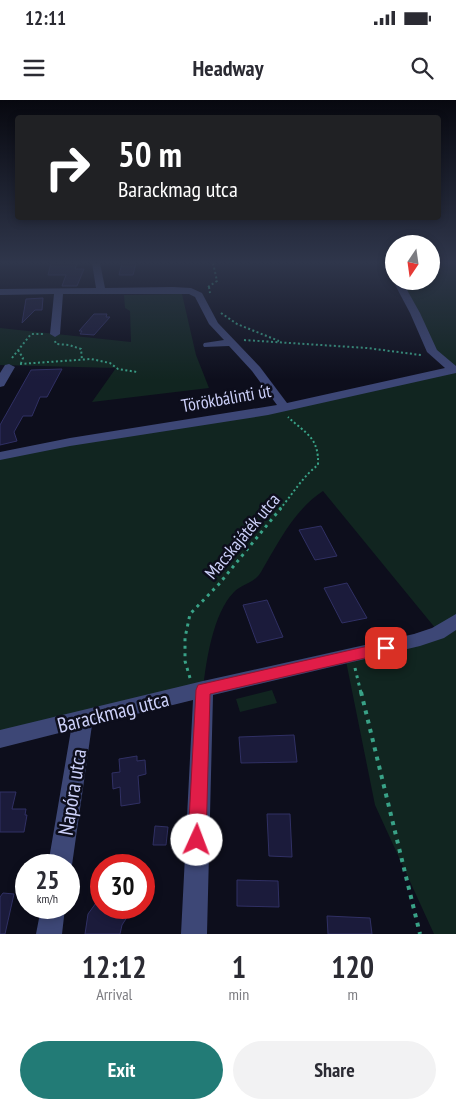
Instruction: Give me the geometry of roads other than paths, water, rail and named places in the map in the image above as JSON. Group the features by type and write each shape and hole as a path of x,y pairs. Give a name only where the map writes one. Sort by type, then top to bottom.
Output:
{"street":[{"path":"55,334 59,302"},
{"path":"203,302 214,324 228,341 256,368 284,407"},
{"path":"409,302 432,352 455,369"},
{"path":"208,344 228,341"},
{"path":"0,384 15,365"},
{"name":"Törökbálinti út","path":"0,456 70,442 284,407 455,369"},
{"name":"Barackmag utca","path":"0,739 414,641 438,632 456,620"},
{"path":"194,934 203,690"},
{"name":"Napóra utca","path":"62,854 83,720"},
{"path":"49,934 51,919"}]}
